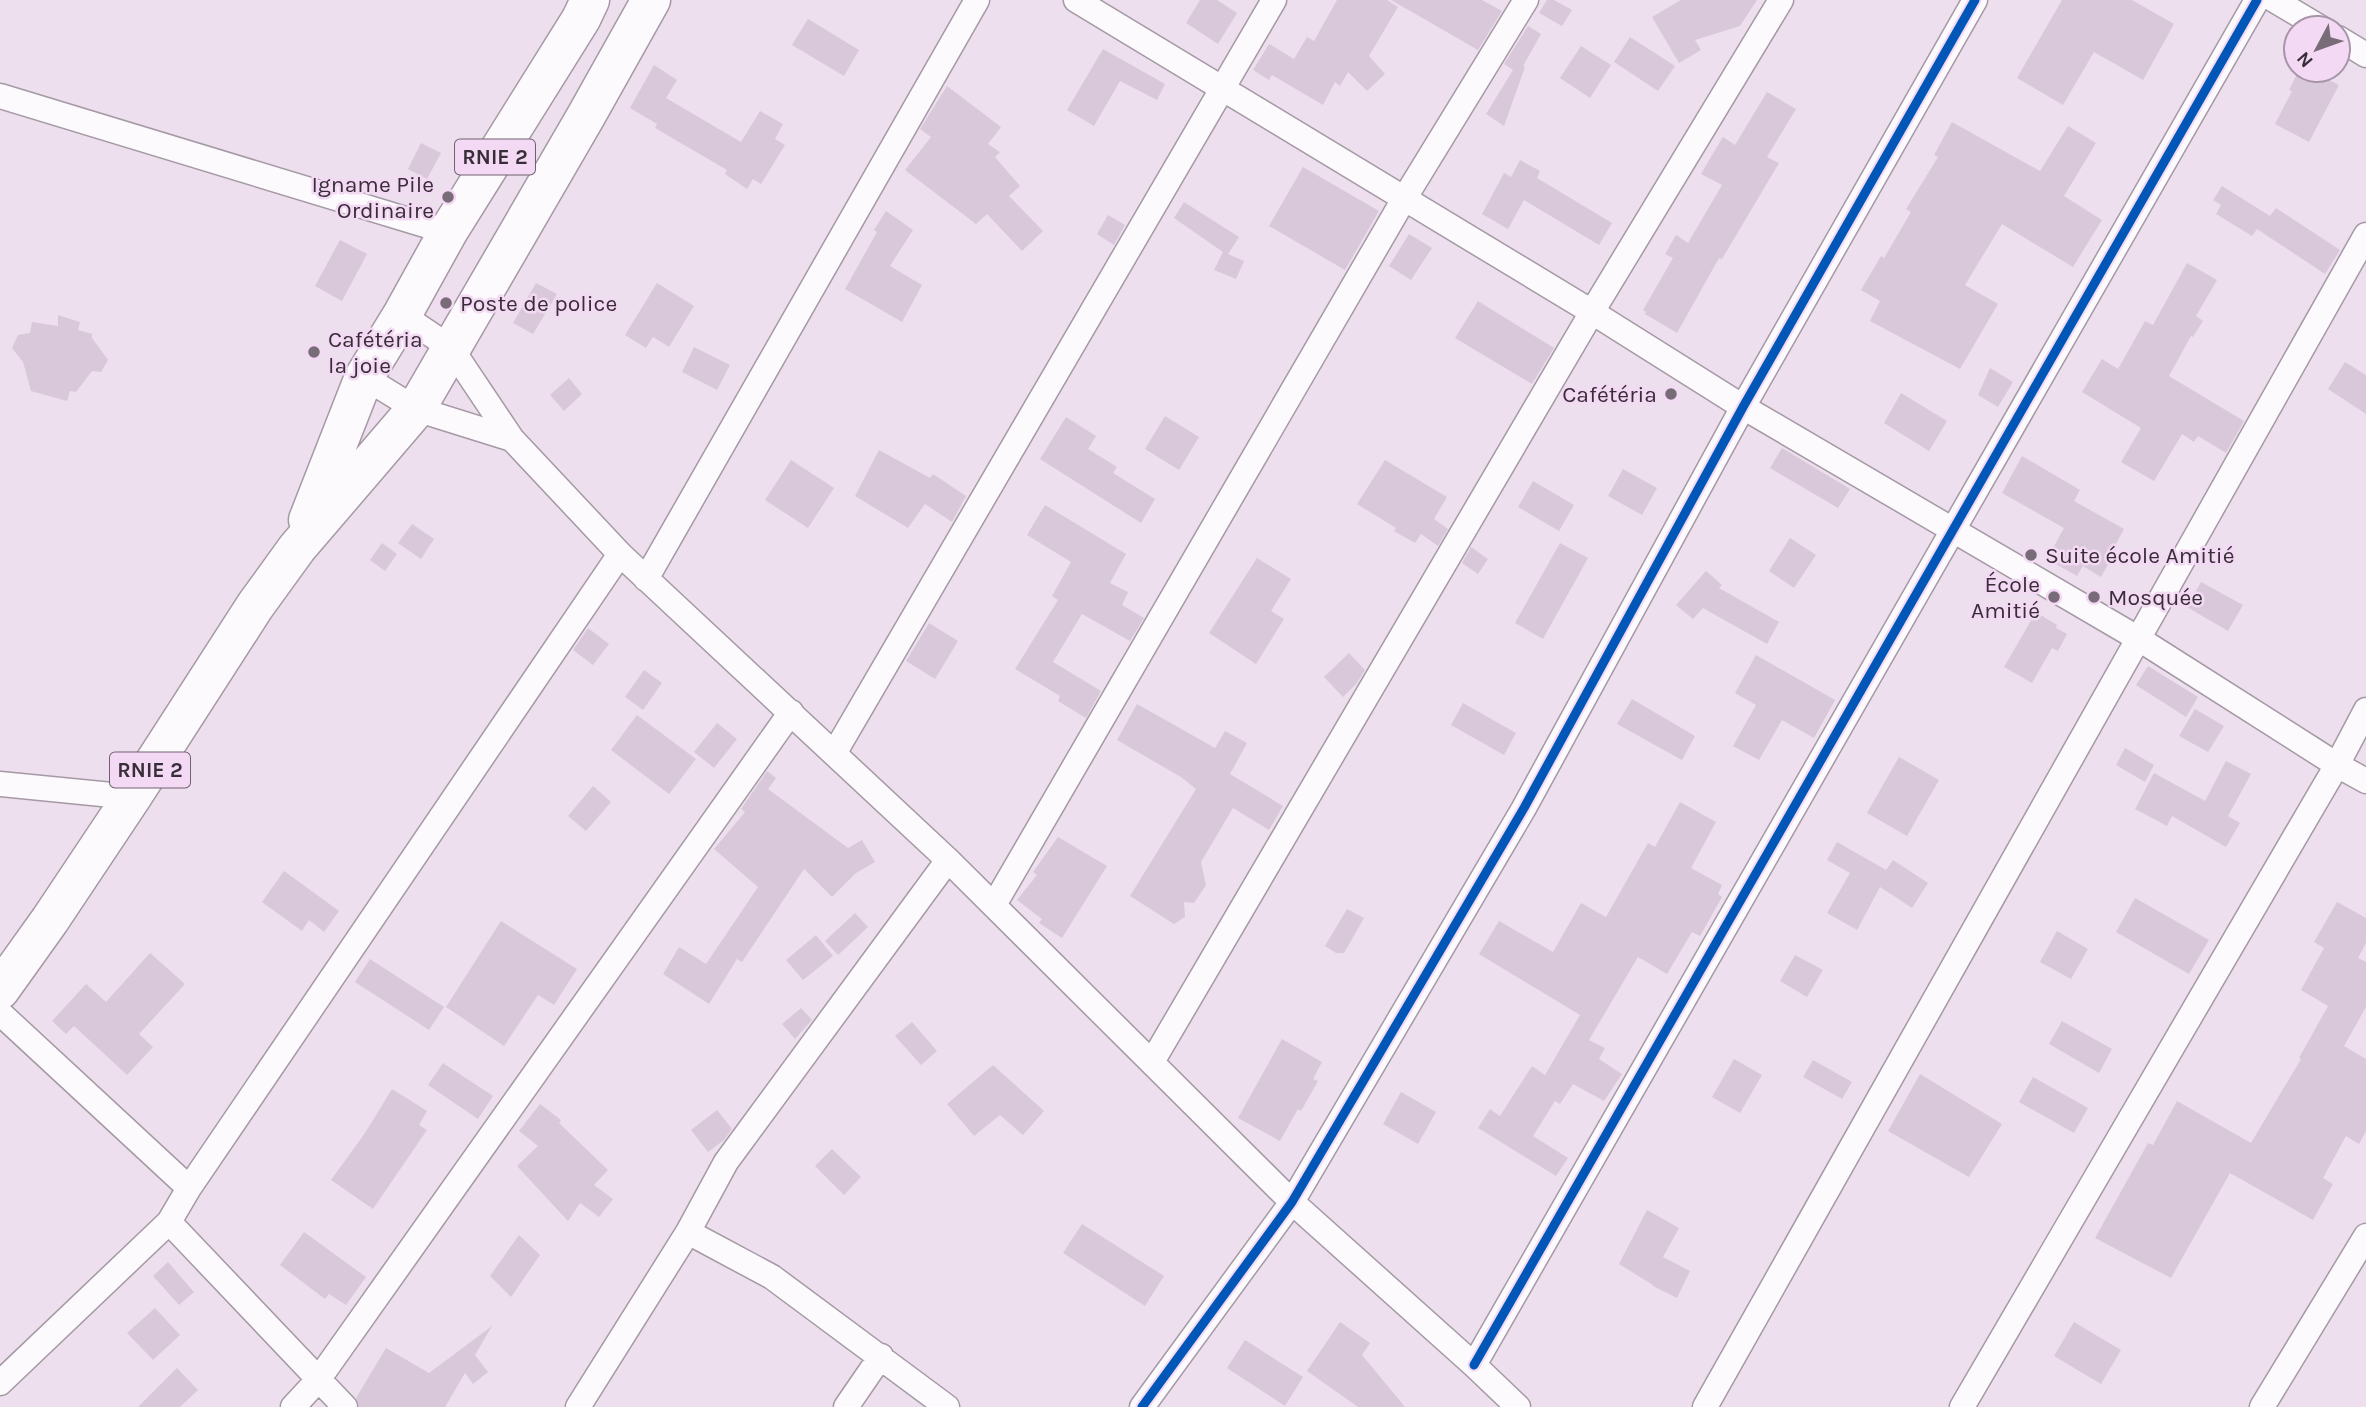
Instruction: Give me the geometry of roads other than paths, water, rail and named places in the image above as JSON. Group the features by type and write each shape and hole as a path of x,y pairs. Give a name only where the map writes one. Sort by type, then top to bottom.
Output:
{"main road":[{"name":"RNIE 2","path":"298,548 364,377 448,232 581,19 590,0"},
{"name":"RNIE 2","path":"0,990 132,797 241,627 298,548 416,409 651,0"}],"street":[{"path":"646,579 977,0"},
{"path":"1076,0 1222,86 1743,407 2139,639 2366,781"},
{"path":"835,752 1274,0"},
{"path":"994,905 1404,199 1526,0"},
{"path":"1153,1062 1592,312 1781,0"},
{"path":"1142,1407 1292,1202 1524,808 1743,407 1975,0"},
{"path":"1474,1365 2257,0"},
{"path":"2274,0 2298,14"},
{"path":"0,96 448,232"},
{"path":"1705,1407 2366,235"},
{"path":"402,315 451,348 512,439 620,554 948,860 1292,1202 1518,1407"},
{"path":"364,377 416,409 512,439"},
{"path":"0,1383 169,1222 188,1188 620,554"},
{"path":"1962,1407 2337,765 2366,710"},
{"path":"293,1407 318,1380 791,712"},
{"path":"0,784 132,797"},
{"path":"578,1407 688,1232 726,1161 948,860"},
{"path":"0,1013 188,1188"},
{"path":"169,1222 345,1407"},
{"path":"688,1232 772,1277 947,1407"},
{"path":"2262,1407 2366,1236"},
{"path":"846,1407 881,1356"}],"place":[{"name":"Igname Pile Ordinaire","path":"448,197"},
{"name":"Poste de police","path":"446,303"},
{"name":"Cafétéria la joie","path":"314,352"},
{"name":"Cafétéria","path":"1671,394"},
{"name":"Suite école Amitié","path":"2031,555"},
{"name":"École Amitié","path":"2054,597"},
{"name":"Mosquée","path":"2094,597"}]}
